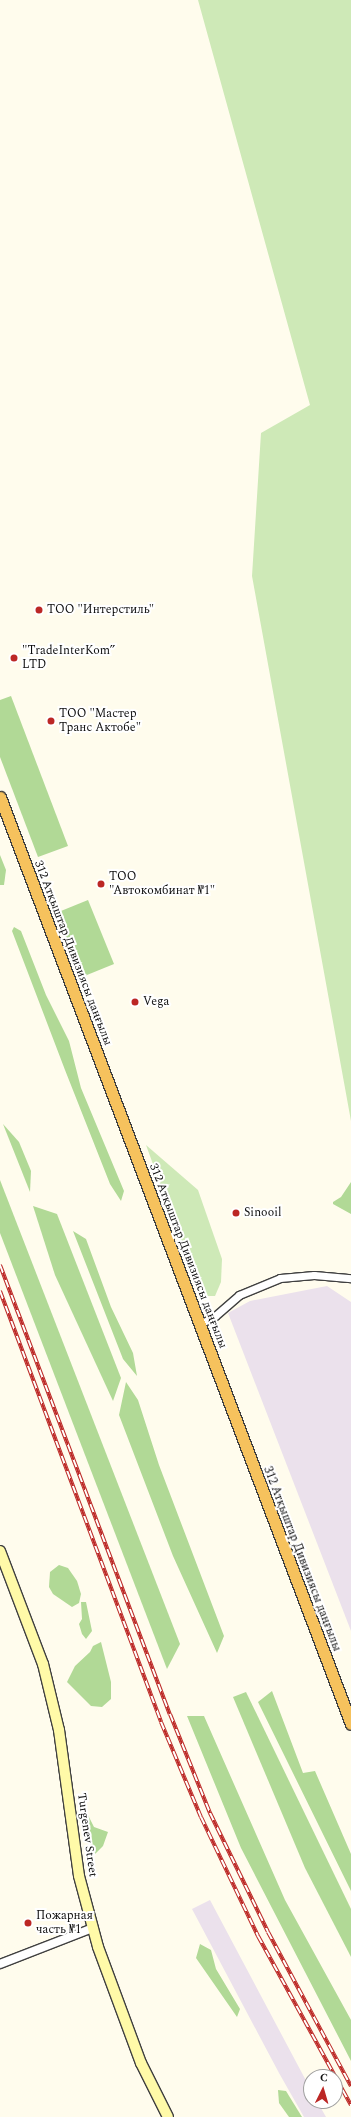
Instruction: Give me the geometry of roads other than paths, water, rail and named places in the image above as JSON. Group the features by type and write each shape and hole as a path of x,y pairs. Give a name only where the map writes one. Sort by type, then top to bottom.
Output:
{"highway":[{"name":"312 Атқыштар Дивизиясы даңғылы","path":"0,797 351,1724"}],"main road":[{"name":"Turgenev Street","path":"0,1551 43,1664 59,1730 79,1876 93,1928 141,2063 168,2117"}],"street":[{"path":"200,1324 215,1316 239,1296 280,1278 307,1275 351,1278"},
{"path":"0,1964 93,1928"}],"railway":[{"path":"0,1265 170,1714 210,1813 268,1932 351,2086"},
{"path":"0,1291 161,1722 201,1817 258,1936 351,2105"}],"place":[{"name":"ТОО \"Интерстиль\"","path":"39,610"},
{"name":"\"TradeInterKom” LTD","path":"14,658"},
{"name":"ТОО \"Мастер Транс Актобе\"","path":"51,721"},
{"name":"ТОО \"Автокомбинат №1\"","path":"101,884"},
{"name":"Vega","path":"135,1002"},
{"name":"Sinooil","path":"236,1213"},
{"name":"Пожарная часть №1","path":"28,1923"}]}
